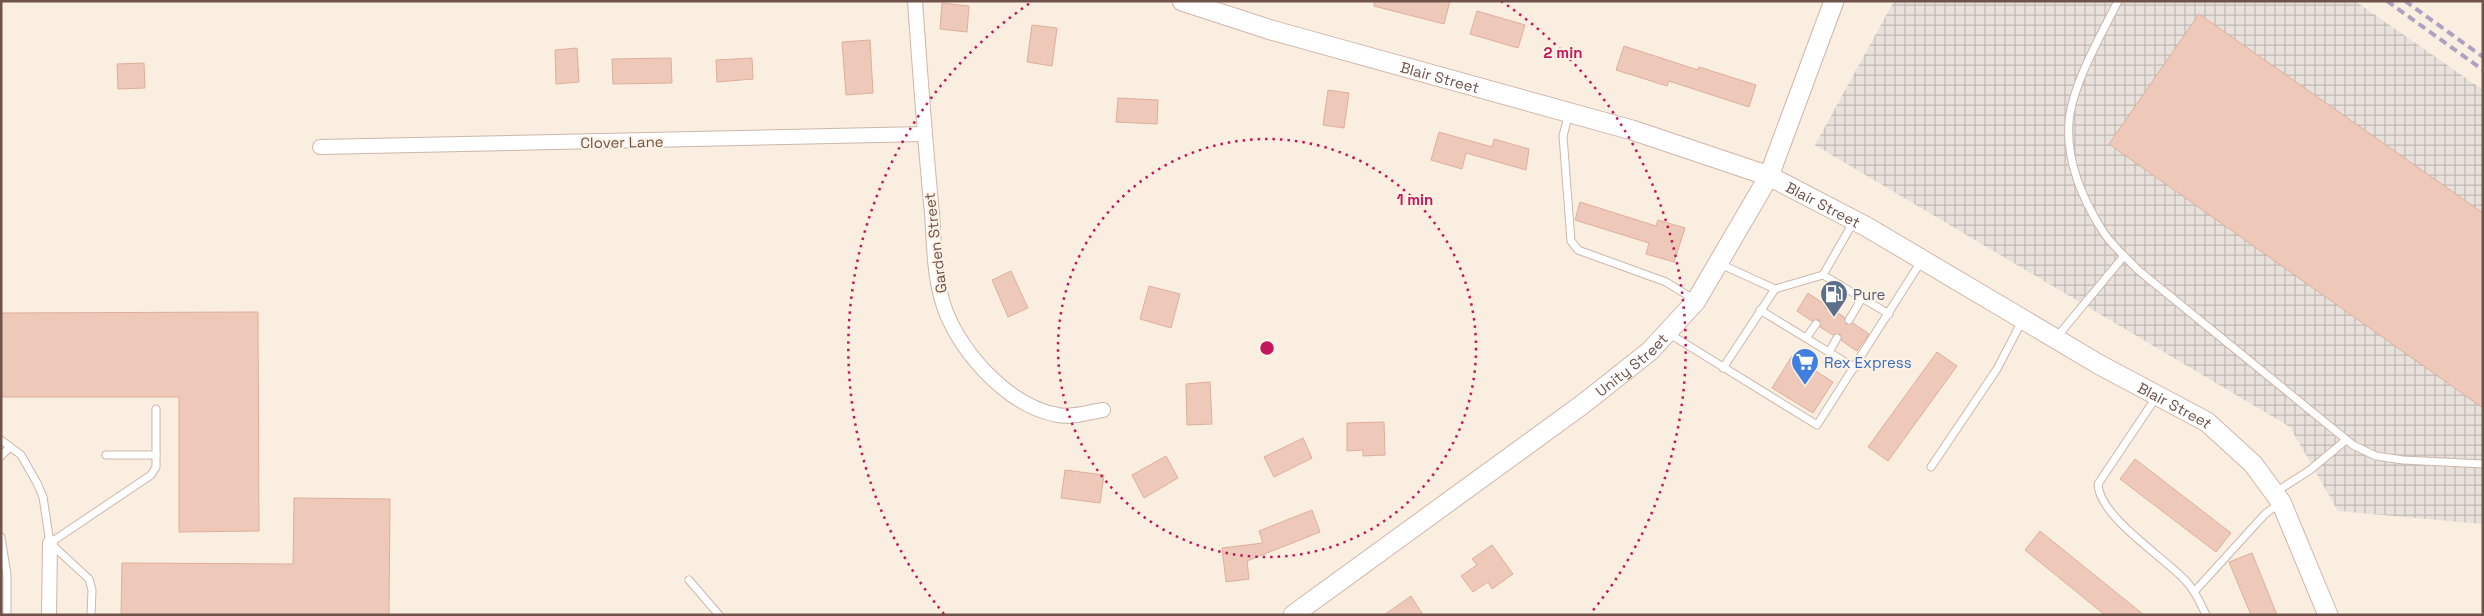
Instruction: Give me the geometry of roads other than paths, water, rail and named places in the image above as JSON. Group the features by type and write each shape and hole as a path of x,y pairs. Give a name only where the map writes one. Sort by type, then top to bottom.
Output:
{"street":[{"name":"Garden Street","path":"916,1 924,134 942,300 959,336 986,373 1025,404 1060,416 1103,410"},
{"name":"Blair Street","path":"1182,1 1271,30 1632,130 1769,176 1855,221 2157,396 2207,422 2253,464 2278,498 2328,615"},
{"name":"Unity Street","path":"1293,615 1583,404 1650,351 1696,301 1769,176 1834,1"},
{"name":"Clover Lane","path":"320,147 924,134"},
{"path":"48,615 50,543"}],"lane":[{"path":"2118,1 2079,83 2069,121 2069,148 2074,172 2102,231 2138,270 2346,440 2376,456 2403,460 2483,464"},
{"path":"1569,112 1563,136 1571,241 1573,246 1578,250 1666,282 1696,301"},
{"path":"1723,368 1775,289 1823,275 1855,221"},
{"path":"2056,338 2124,256"},
{"path":"1667,332 1817,425 1922,260"},
{"path":"1718,263 1775,289"},
{"path":"1823,275 1889,314"},
{"path":"1828,305 1840,285"},
{"path":"1849,320 1862,298"},
{"path":"1760,310 1855,368"},
{"path":"1931,467 1997,369 2023,319"},
{"path":"1806,338 1816,324"},
{"path":"1829,352 1837,338"},
{"path":"2157,396 2098,484 2098,494 2110,513 2185,580 2194,592 2206,615"},
{"path":"50,543 151,475 156,467 156,409"},
{"path":"1,440 21,455 40,490 50,543 90,579 92,590 91,615"},
{"path":"2194,592 2278,498 2346,440"},
{"path":"1,456 10,447"},
{"path":"106,455 156,455"},
{"path":"1,536 7,575 7,615"},
{"path":"689,580 719,615"}],"railway":[{"path":"2387,1 2483,70"},
{"path":"2405,1 2483,57"}],"place":[{"name":"Pure","path":"1834,318"},
{"name":"Rex Express","path":"1805,386"}]}
